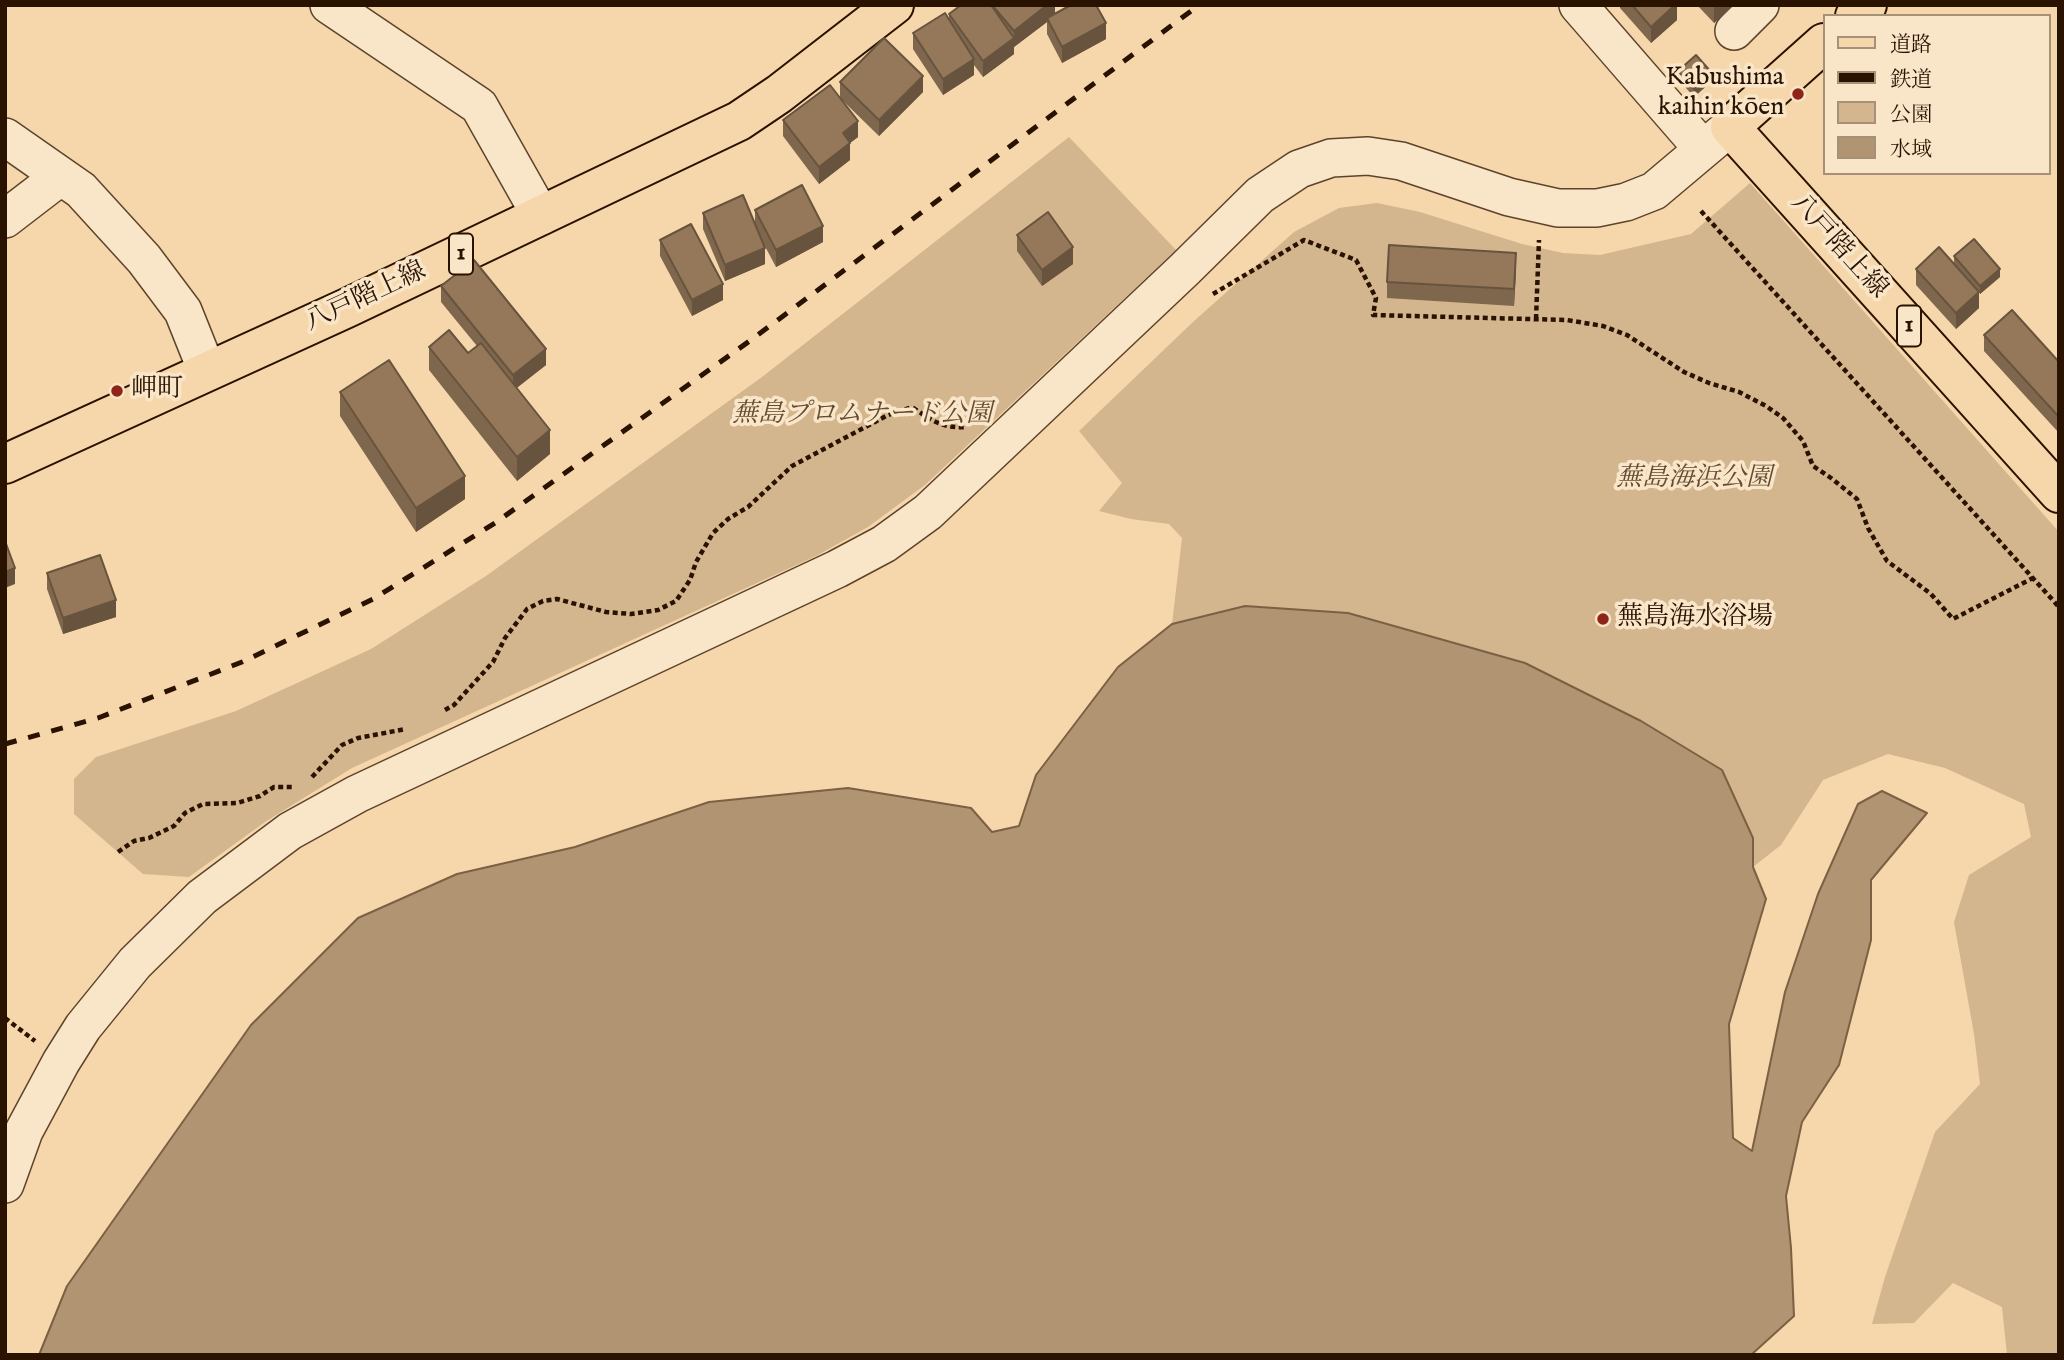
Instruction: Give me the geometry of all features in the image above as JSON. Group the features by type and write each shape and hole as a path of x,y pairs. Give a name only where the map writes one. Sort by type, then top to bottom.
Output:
{"main road":[{"name":"八戸階上線","path":"5,464 541,216 739,121 779,94 894,5"},
{"path":"1716,138 1822,45"},
{"name":"八戸階上線","path":"1716,138 2059,493"}],"street":[{"path":"329,5 479,106 541,216"},
{"path":"5,1184 24,1131 83,1027 135,963 202,897 290,831 357,794 773,600 884,544 928,512 1260,195 1299,169 1331,158 1368,156 1401,161 1509,197 1558,208 1597,208 1626,202 1654,191 1716,138 1578,5"},
{"path":"1734,30 1760,5"},
{"path":"5,137 81,190 144,259 183,312 207,371"},
{"path":"5,219 61,176"}],"path":[{"path":"1702,211 2059,607"},
{"path":"1536,319 1539,232"},
{"path":"1203,292 1210,296 1304,240 1356,260 1376,298 1373,315 1567,320 1603,326 1627,335 1684,372 1738,392 1783,418 1803,442 1812,466 1857,499 1868,528 1886,561 1931,594 1953,619 2033,578"},
{"path":"436,716 454,705 493,662 505,638 527,609 543,601 557,599 606,612 631,614 658,610 676,601 690,580 696,562 713,533 728,519 748,507 792,466 816,452 888,415 912,407 938,425 968,427"},
{"path":"307,782 342,745 358,738 408,729"},
{"path":"118,852 134,841 149,838 174,826 186,813 203,804 237,803 260,796 274,787 299,785"}],"green space":[{"name":"蕪島プロムナード公園","path":"1069,137 1176,250 925,485 868,527 816,556 352,768 265,822 189,877 143,874 74,814 74,779 96,757 236,711 371,649 486,576 762,377"},
{"name":"蕪島海浜公園","path":"1750,183 2059,532 2059,1355 2007,1355 2002,1307 1953,1283 1914,1323 1872,1324 1885,1277 1935,1132 1980,1084 1954,922 1969,875 2031,837 2024,804 1945,768 1888,754 1823,780 1781,845 1753,867 1753,838 1525,663 1348,613 1245,606 1172,624 1182,538 1169,524 1099,511 1122,483 1079,431 1194,321 1294,232 1339,208 1377,203 1420,212 1522,244 1563,253 1600,255 1691,234"}],"water":[{"path":"1245,606 1348,613 1525,663 1641,721 1722,770 1753,838 1753,867 1766,899 1729,1024 1733,1138 1752,1151 1785,992 1818,894 1858,804 1882,791 1927,813 1871,880 1871,940 1839,1065 1802,1122 1786,1196 1794,1316 1751,1355 39,1355 67,1286 251,1025 358,918 457,874 575,847 709,802 848,788 971,808 992,832 1019,826 1036,775 1118,667 1172,624"}],"building":[{"path":"961,5 991,5 1014,38 983,61 949,14"},
{"path":"992,5 1047,5 1014,31"},
{"path":"1071,5 1096,5 1106,23 1062,47 1047,18"},
{"path":"1632,5 1675,5 1651,27"},
{"path":"945,13 974,59 943,79 913,33"},
{"path":"884,38 923,76 879,120 840,82"},
{"path":"1696,55 1712,73 1694,89 1678,71"},
{"path":"830,85 858,121 843,133 850,143 819,167 783,120"},
{"path":"802,185 823,226 776,250 755,210"},
{"path":"743,195 765,248 725,265 703,213"},
{"path":"1048,212 1073,247 1042,270 1017,235"},
{"path":"691,224 723,284 692,300 660,240"},
{"path":"1974,239 2000,269 1980,286 1954,256"},
{"path":"1389,245 1516,253 1514,289 1387,282"},
{"path":"1939,247 1979,292 1956,313 1916,269"},
{"path":"474,260 546,349 513,375 441,286"},
{"path":"2012,310 2059,362 2059,417 1984,335"},
{"path":"449,330 468,353 481,343 550,430 517,457 429,347"},
{"path":"389,360 465,476 416,508 340,392"},
{"path":"5,541 15,568 5,572"},
{"path":"100,555 116,600 63,618 47,573"}],"railway":[{"path":"5,744 98,718 242,662 373,599 495,523 751,340 1199,5"}],"place":[{"name":"Kabushima kaihin kōen","path":"1798,94"},
{"name":"岬町","path":"117,391"},
{"name":"蕪島海水浴場","path":"1603,619"}]}
